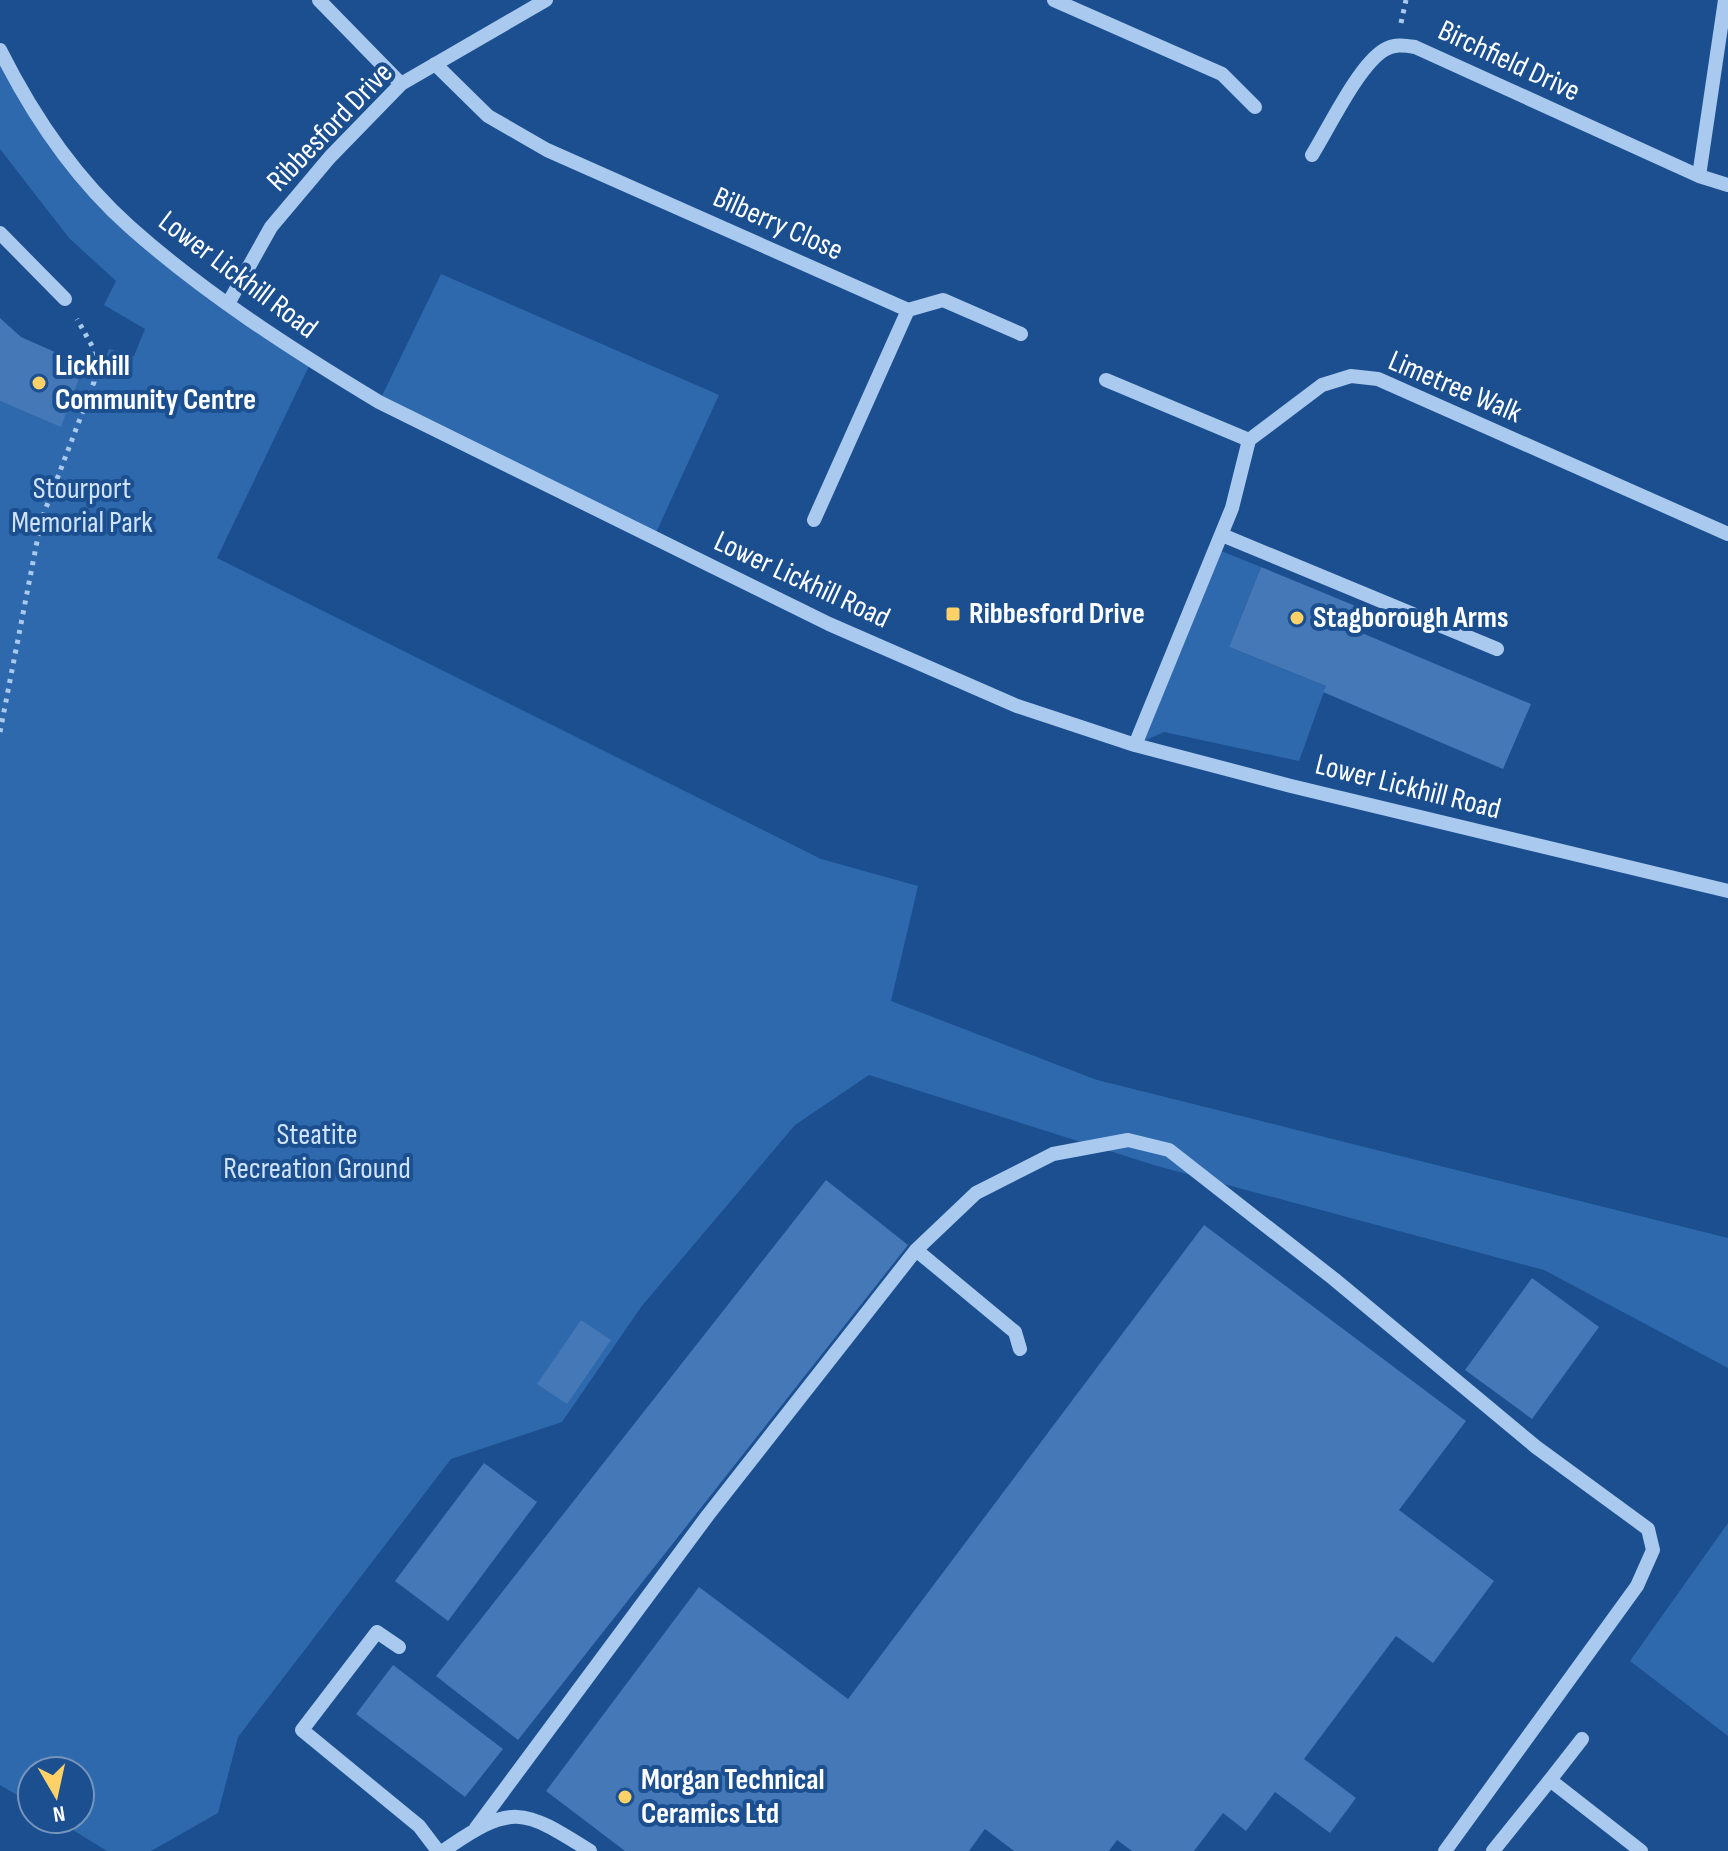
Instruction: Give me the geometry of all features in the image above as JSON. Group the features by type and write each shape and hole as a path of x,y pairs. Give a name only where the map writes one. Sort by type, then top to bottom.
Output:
{"street":[{"path":"319,0 401,84"},
{"name":"Ribbesford Drive","path":"229,302 271,227 330,157 401,84 546,0"},
{"path":"1054,0 1222,74 1255,107"},
{"path":"1699,176 1725,0"},
{"name":"Birchfield Drive","path":"1312,155 1364,73 1382,51 1397,45 1415,47 1699,176 1728,185"},
{"name":"Lower Lickhill Road","path":"0,50 17,84 66,157 118,214 311,362 379,402 829,624 1017,706 1135,745 1728,891"},
{"name":"Bilberry Close","path":"435,64 488,116 547,150 908,310"},
{"path":"0,233 65,299"},
{"path":"814,520 908,310 943,300 1021,334"},
{"name":"Limetree Walk","path":"1249,440 1322,385 1351,376 1378,379 1728,534"},
{"path":"1106,380 1249,440 1222,535 1135,745"},
{"path":"1222,535 1497,649"},
{"path":"476,1828 708,1515 916,1250 976,1193 1053,1154 1128,1140 1169,1150 1334,1279 1536,1447 1648,1529 1653,1550 1637,1586 1445,1851"},
{"path":"916,1250 1015,1332 1020,1349"},
{"path":"399,1647 377,1632 302,1730 419,1826 440,1851 476,1828 502,1817 539,1819 590,1851"},
{"path":"1493,1851 1582,1739"},
{"path":"1550,1780 1641,1851"}],"path":[{"path":"0,732 41,521 94,382 92,346 65,299"}],"green space":[{"path":"0,50 17,84 129,226 311,362 217,558 821,859 918,886 891,1001 1097,1080 1728,1238 1728,1368 1544,1270 1157,1166 869,1075 795,1125 641,1307 562,1422 451,1459 238,1737 218,1813 151,1851 107,1851 81,1835 96,1835 96,1755 16,1755 16,1794 0,1785 0,401 61,426 84,365 102,366 109,349 134,356 145,329 104,305 116,281 69,238 0,149"},
{"path":"441,274 719,395 654,537 379,402"},
{"path":"1216,549 1261,567 1229,647 1326,686 1299,761 1164,732 1135,745"},
{"path":"1728,1523 1728,1736 1630,1661"}],"building":[{"name":"Lickhill Community Centre","path":"0,318 21,337 84,365 61,427 0,401"},
{"path":"1261,567 1358,607 1350,628 1531,704 1503,769 1323,692 1326,686 1229,647"},
{"path":"826,1180 908,1245 518,1740 436,1676"},
{"path":"1204,1225 1466,1421 1399,1510 1494,1581 1433,1663 1396,1636 1304,1759 1356,1798 1330,1833 1275,1792 1246,1831 1223,1813 1194,1851 1132,1851 1117,1840 1109,1851 1014,1851 985,1829 969,1851 625,1851 546,1791 699,1587 848,1699"},
{"path":"1532,1278 1599,1327 1532,1419 1465,1370"},
{"path":"581,1320 611,1340 567,1404 537,1384"},
{"path":"484,1463 537,1502 448,1621 395,1581"},
{"path":"393,1665 503,1749 465,1797 356,1714"}],"place":[{"name":"Lickhill Community Centre","path":"39,383"},
{"name":"Ribbesford Drive","path":"953,614"},
{"name":"Stagborough Arms","path":"1297,618"},
{"name":"Morgan Technical Ceramics Ltd","path":"625,1797"}],"park label":[{"name":"Stourport Memorial Park","path":"82,506"},
{"name":"Steatite Recreation Ground","path":"317,1152"}]}
